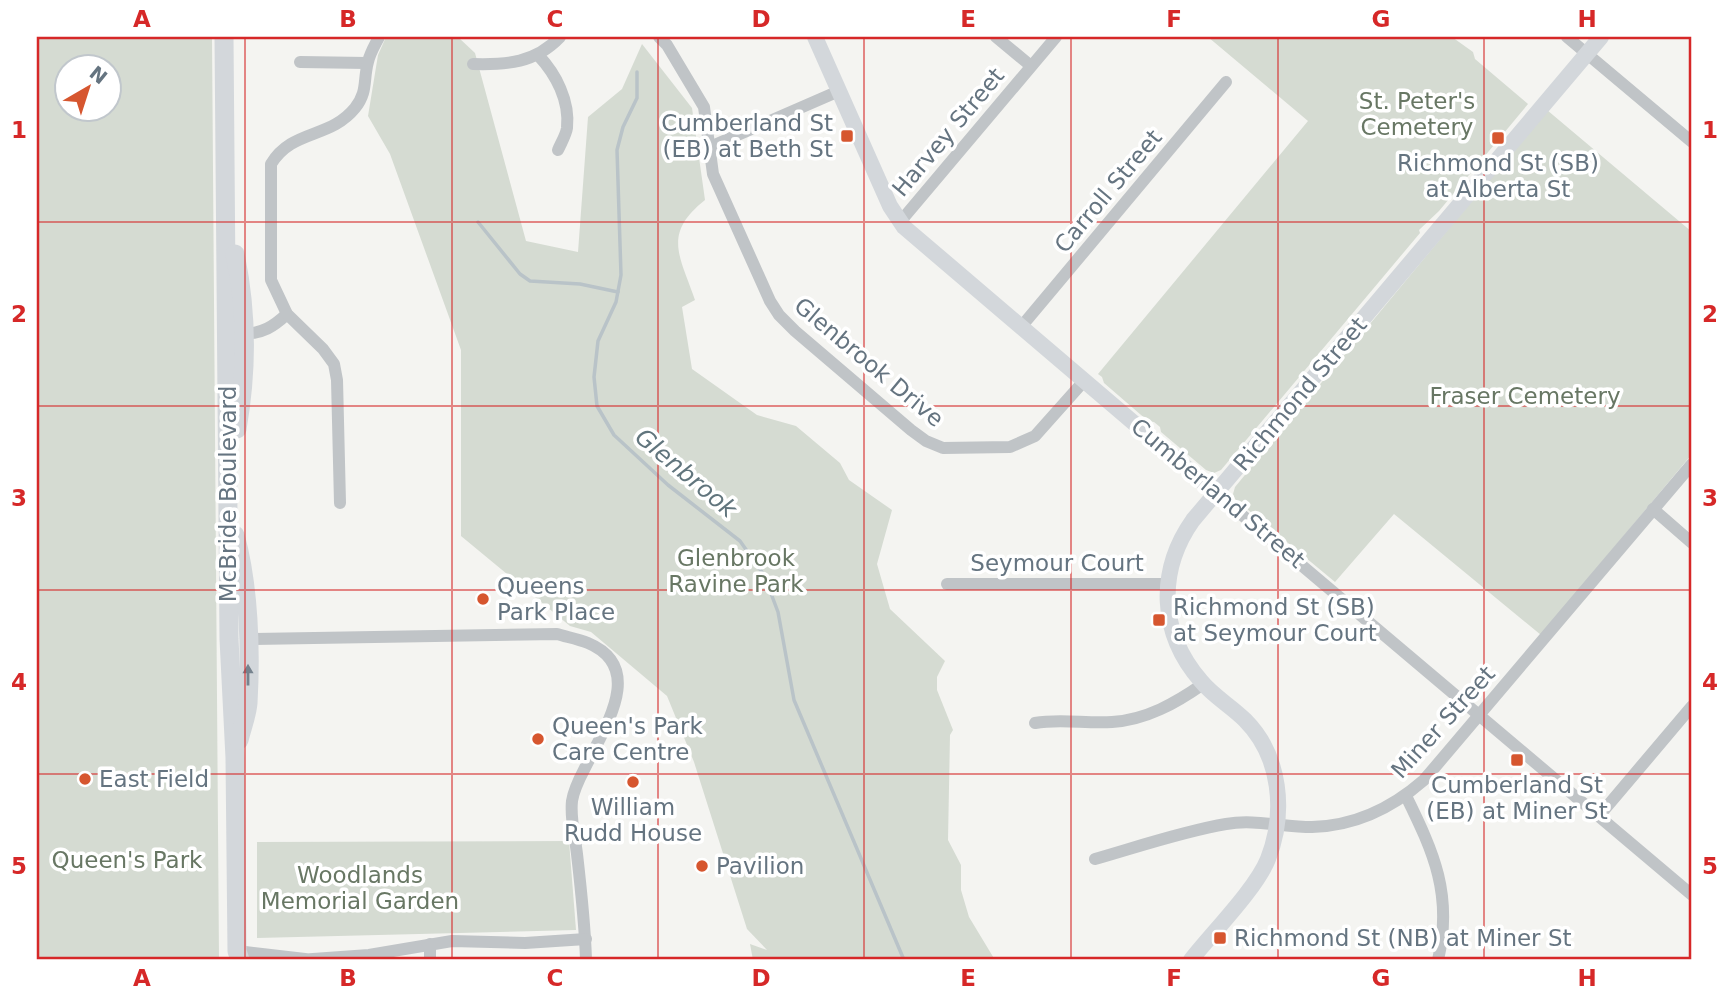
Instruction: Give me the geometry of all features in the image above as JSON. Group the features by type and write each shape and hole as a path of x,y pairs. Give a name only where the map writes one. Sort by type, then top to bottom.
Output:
{"main road":[{"name":"McBride Boulevard","path":"224,37 229,639 237,957"},
{"path":"226,208 240,274 244,334 242,398 228,479"},
{"path":"228,510 242,559 248,639 248,706 234,758"}],"street":[{"path":"340,503 337,380 334,363 287,314 271,280 271,164 277,154 295,140 340,122 354,109 364,94 367,63 379,37"},
{"path":"473,64 510,64 538,55 560,37"},
{"name":"Glenbrook Drive","path":"659,37 667,45 704,107 713,174 763,288 779,315 926,441 943,448 958,449 1010,447 1022,443 1035,436 1084,381"},
{"name":"Cumberland Street","path":"815,37 890,206 900,222 918,240 1692,895"},
{"path":"996,37 1031,66"},
{"name":"Harvey Street","path":"900,222 1056,37"},
{"path":"1567,37 1692,142"},
{"name":"Richmond Street","path":"1191,960 1256,880 1267,859 1279,798 1273,766 1258,736 1247,721 1203,684 1186,663 1173,635 1167,584 1175,551 1184,533 1216,493 1601,37"},
{"path":"538,55 556,78 564,98 567,130 558,150"},
{"path":"300,62 367,63"},
{"name":"Carroll Street","path":"1021,327 1226,82"},
{"path":"710,147 839,91"},
{"path":"244,334 257,334 271,329 287,314"},
{"name":"Miner Street","path":"1095,859 1223,824 1250,822 1313,827 1341,824 1367,817 1406,796 1424,780 1692,464"},
{"path":"1653,509 1692,543"},
{"name":"Seymour Court","path":"947,584 1167,584"},
{"path":"248,639 557,634 587,642 599,649 611,662 619,693 572,799 572,825 586,939 586,960"},
{"path":"1035,723 1051,719 1112,722 1148,715 1203,684"},
{"path":"1599,816 1692,706"},
{"path":"1406,796 1430,845 1440,881 1443,928 1438,960"},
{"path":"237,957 302,960 369,956 452,942 525,943 586,939"},
{"path":"430,944 430,960"}],"green space":[{"name":"Queen's Park","path":"37,37 212,37 219,960 37,960"},
{"name":"Glenbrook Ravine Park","path":"386,37 458,37 475,53 526,241 578,252 588,117 622,89 642,44 692,108 705,200 683,224 678,246 695,300 682,307 692,369 757,415 796,426 840,463 849,480 892,510 877,564 890,609 945,661 937,677 937,690 953,730 950,735 948,840 961,865 961,890 969,917 995,960 753,960 750,944 767,950 747,929 694,762 667,696 591,632 570,626 461,536 461,350 390,154 368,116 378,55"},
{"name":"St. Peter's Cemetery","path":"1208,37 1452,37 1473,52 1475,59 1528,104 1439,211 1419,230 1420,233 1221,470 1214,473 1206,470 1161,432 1154,422 1148,421 1104,383 1098,374 1308,121"},
{"name":"Fraser Cemetery","path":"1547,110 1692,232 1692,454 1541,635 1394,514 1335,582 1235,499 1233,494 1235,487"},
{"name":"Woodlands Memorial Garden","path":"569,841 576,930 257,938 257,842"}],"waterway":[{"name":"Glenbrook","path":"637,72 637,98 623,127 617,150 621,275 616,302 598,341 594,377 597,406 614,435 668,485 740,541 764,575 778,612 794,700 904,960"},
{"path":"478,222 520,274 530,281 580,284 618,292"}],"place":[{"name":"Cumberland St (EB) at Beth St","path":"847,136"},
{"name":"Richmond St (SB) at Alberta St","path":"1498,138"},
{"name":"Queens Park Place","path":"483,599"},
{"name":"Richmond St (SB) at Seymour Court","path":"1159,620"},
{"name":"Queen's Park Care Centre","path":"538,739"},
{"name":"Cumberland St (EB) at Miner St","path":"1517,760"},
{"name":"East Field","path":"85,779"},
{"name":"William Rudd House","path":"633,782"},
{"name":"Pavilion","path":"702,866"},
{"name":"Richmond St (NB) at Miner St","path":"1220,938"}]}
